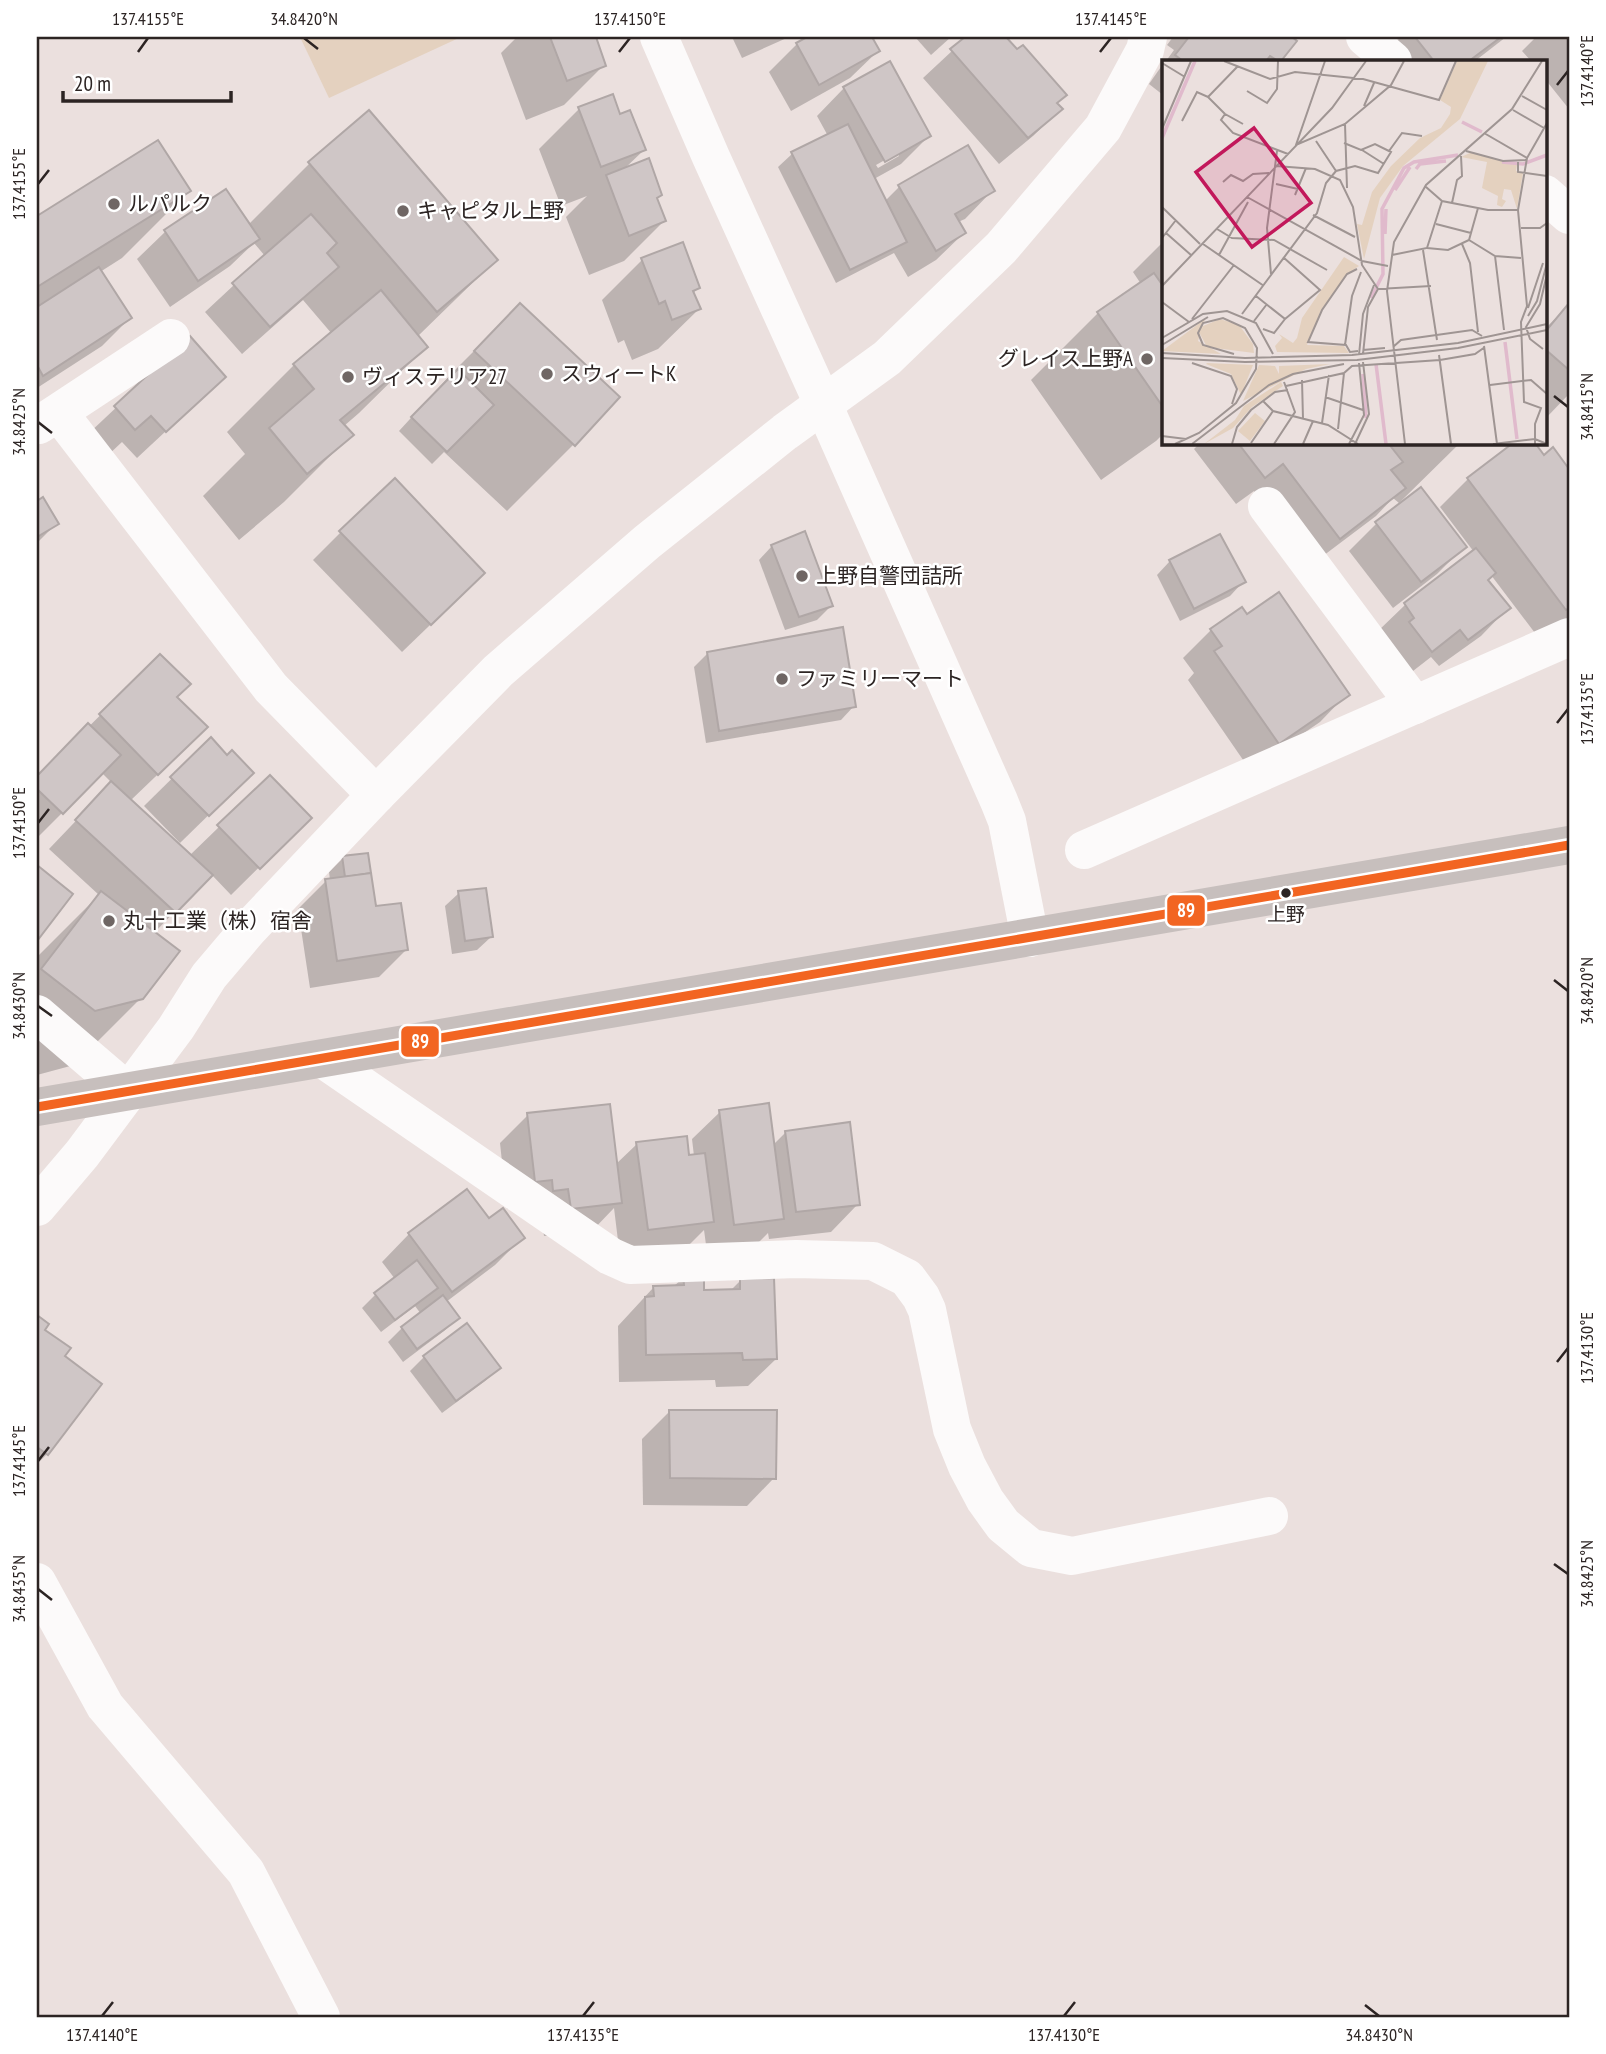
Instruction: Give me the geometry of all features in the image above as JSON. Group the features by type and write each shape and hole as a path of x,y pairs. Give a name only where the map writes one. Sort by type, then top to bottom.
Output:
{"highway":[{"path":"37,1107 1569,845"}],"street":[{"path":"659,37 1007,821 1030,938"},
{"path":"37,1207 82,1154 176,1028 209,976 248,930 376,794 498,671 647,542 823,404 887,358 1001,248 1103,128 1144,50 1148,37"},
{"path":"1365,37 1392,60"},
{"path":"1546,195 1569,215"},
{"path":"171,338 48,420 271,688 376,794"},
{"path":"1267,506 1415,705"},
{"path":"1084,850 1569,638"},
{"path":"37,1014 128,1092"},
{"path":"323,1059 610,1256 630,1265 796,1259 873,1261 907,1278 927,1310 952,1429 967,1466 985,1500 1003,1525 1031,1548 1072,1556 1269,1516"},
{"path":"37,1582 105,1706 246,1872 321,2017"}],"shaded area":[{"path":"300,37 461,37 329,98"}],"building":[{"path":"550,37 596,37 606,66 567,81"},
{"path":"807,37 872,37 880,51 819,85 796,43"},
{"path":"965,37 1006,37 1017,49 1023,45 1067,95 1057,103 1063,109 1028,138 950,49"},
{"path":"1189,37 1292,37 1297,41 1282,60 1270,56 1267,60 1182,60 1175,55"},
{"path":"1415,37 1501,37 1470,60 1433,60"},
{"path":"890,61 931,136 885,162 843,87"},
{"path":"613,94 620,114 630,110 646,150 601,167 578,107"},
{"name":"キャピタル上野","path":"369,110 498,260 437,312 308,162"},
{"path":"848,124 907,242 850,270 791,152"},
{"name":"ルパルク","path":"158,140 191,191 37,287 37,216"},
{"path":"968,145 995,191 955,214 966,233 936,251 898,185"},
{"path":"649,158 662,195 657,198 666,221 629,236 606,175"},
{"path":"226,189 260,239 198,281 164,230"},
{"path":"311,214 337,243 327,253 339,267 270,327 232,283"},
{"path":"683,242 700,288 693,291 701,309 672,320 665,301 659,304 641,258"},
{"path":"99,267 132,318 43,376 37,365 37,307"},
{"name":"グレイス上野A","path":"1154,273 1162,285 1162,406 1097,312"},
{"name":"ヴィステリア27","path":"381,290 428,347 340,420 354,435 307,474 269,428 314,389 293,364"},
{"name":"スウィートK","path":"520,303 620,397 575,446 474,351"},
{"path":"1569,303 1569,370 1546,350 1546,331"},
{"path":"190,336 226,377 166,432 151,416 135,430 114,406"},
{"path":"458,369 494,405 447,452 411,417"},
{"path":"1239,444 1389,444 1403,462 1391,470 1406,488 1340,539 1283,464 1265,478"},
{"path":"1512,444 1536,444 1544,455 1553,447 1569,469 1569,608 1566,610 1467,478"},
{"path":"395,478 485,573 431,625 339,531"},
{"path":"1421,487 1467,547 1421,582 1375,522"},
{"path":"43,497 59,524 37,537 37,501"},
{"name":"上野自警団詰所","path":"805,531 833,606 799,617 771,545"},
{"path":"1220,534 1246,582 1194,609 1169,560"},
{"path":"1476,548 1496,573 1488,580 1511,608 1468,640 1460,630 1432,652 1409,622 1414,618 1404,603"},
{"path":"1279,592 1350,695 1279,744 1214,651 1222,646 1210,629 1242,607 1247,614"},
{"name":"ファミリーマート","path":"843,627 856,707 719,731 707,652"},
{"path":"160,654 191,684 177,697 208,727 158,775 99,714"},
{"path":"88,723 121,755 63,814 37,789 37,776"},
{"path":"211,737 227,755 232,750 254,773 209,816 170,777"},
{"path":"270,775 312,818 260,869 217,825"},
{"path":"111,781 213,875 176,913 75,820"},
{"path":"368,853 371,873 345,877 342,856"},
{"path":"37,865 73,894 37,941"},
{"path":"371,873 376,906 401,903 408,950 337,961 325,879"},
{"path":"486,888 493,937 465,941 458,891"},
{"name":"丸十工業（株）宿舎","path":"101,891 180,951 143,999 95,1011 41,969"},
{"path":"769,1103 784,1219 734,1225 719,1110"},
{"path":"610,1104 622,1203 571,1209 568,1189 553,1191 552,1180 535,1182 527,1113"},
{"path":"850,1122 860,1205 796,1212 785,1131"},
{"path":"687,1136 689,1155 705,1153 714,1222 648,1230 636,1142"},
{"path":"467,1189 489,1218 503,1208 525,1238 452,1292 408,1233"},
{"path":"417,1260 438,1288 395,1320 374,1293"},
{"path":"683,1275 704,1275 704,1290 740,1289 740,1279 774,1278 777,1359 743,1360 742,1353 646,1355 645,1297 654,1296 653,1286 684,1285"},
{"path":"443,1295 460,1318 417,1349 401,1327"},
{"path":"37,1315 49,1324 45,1330 71,1348 65,1356 102,1384 48,1455 37,1447"},
{"path":"467,1323 501,1368 456,1401 423,1356"},
{"path":"669,1410 777,1410 776,1479 670,1478"}],"transit line":[{"name":"89","path":"37,1107 1569,845"}],"place":[{"name":"ルパルク","path":"114,204"},
{"name":"キャピタル上野","path":"403,211"},
{"name":"グレイス上野A","path":"1147,359"},
{"name":"スウィートK","path":"547,374"},
{"name":"ヴィステリア27","path":"348,377"},
{"name":"上野自警団詰所","path":"802,576"},
{"name":"ファミリーマート","path":"782,679"},
{"name":"上野","path":"1286,893"},
{"name":"丸十工業（株）宿舎","path":"109,921"}]}
